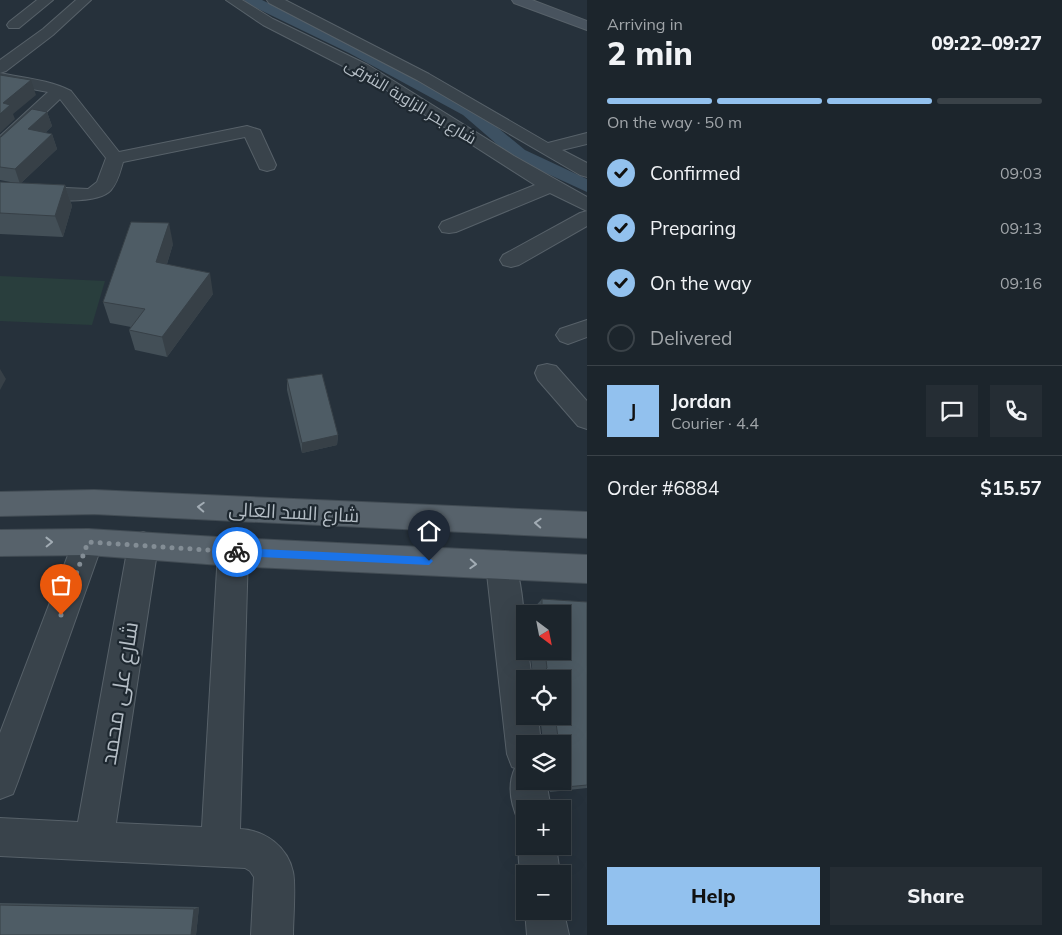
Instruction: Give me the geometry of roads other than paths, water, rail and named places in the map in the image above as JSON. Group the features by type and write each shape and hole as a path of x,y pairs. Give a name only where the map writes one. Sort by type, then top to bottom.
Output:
{"main road":[{"name":"شارع السد العالى","path":"0,504 94,502 587,525"},
{"path":"393,559 395,516"},
{"path":"0,543 88,542 233,552 587,569"}],"street":[{"path":"14,25 46,0"},
{"path":"0,68 48,32 84,0"},
{"name":"شارع بحر الزاوية الشرقى","path":"233,0 255,14 378,78 550,186 587,204"},
{"name":"شارع بحر الزاوية الشرقى","path":"274,0 423,77 546,150 587,171"},
{"path":"519,0 587,26"},
{"path":"0,78 52,88 65,95 114,158"},
{"path":"0,146 58,91"},
{"path":"114,158 247,131 254,134 268,165"},
{"path":"546,150 587,138"},
{"path":"0,191 88,195 99,192 105,187 114,158"},
{"path":"449,227 550,186"},
{"path":"511,260 587,217"},
{"path":"547,373 587,419"},
{"path":"0,781 88,542"},
{"name":"شارع على محمد","path":"94,841 143,546"},
{"path":"220,846 233,552"},
{"path":"501,565 523,735"},
{"path":"0,837 220,846 249,849 264,857 274,873 272,935"},
{"path":"546,920 548,935"}],"waterway":[{"path":"251,0 354,50 469,112 519,154 587,186"}]}
